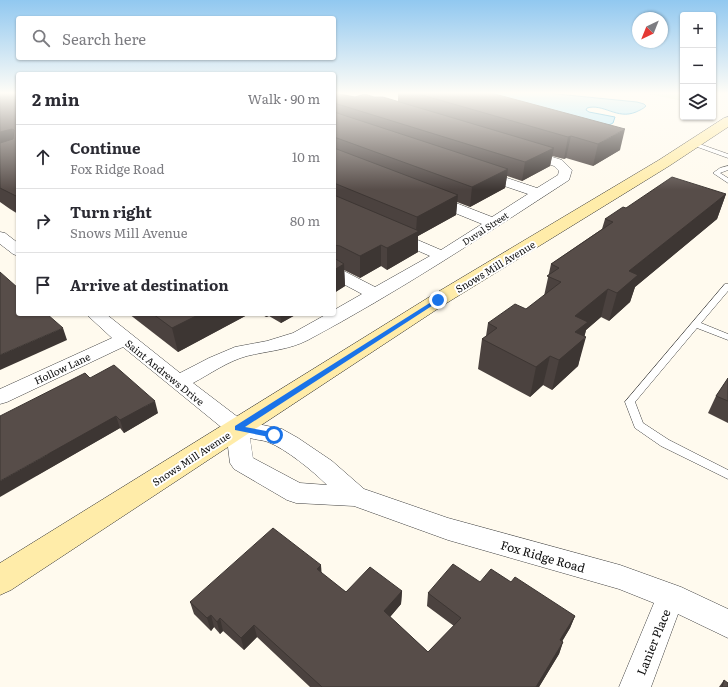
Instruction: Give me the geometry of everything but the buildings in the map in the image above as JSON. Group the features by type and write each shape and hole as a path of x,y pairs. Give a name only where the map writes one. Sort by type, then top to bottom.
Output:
{"main road":[{"name":"Snows Mill Avenue","path":"0,580 438,300 694,144 722,125"}],"street":[{"name":"Duval Street","path":"178,382 216,362 242,351 269,347 300,337 442,256 564,177 566,170 558,163 515,149"},
{"path":"470,170 538,193"},
{"path":"421,194 493,223"},
{"path":"384,230 442,256"},
{"path":"1,238 16,234"},
{"path":"1,238 16,249"},
{"path":"336,273 376,295"},
{"name":"Saint Andrews Drive","path":"96,316 237,428"},
{"name":"Hollow Lane","path":"0,397 125,339"},
{"name":"Fox Ridge Road","path":"355,496 324,467 290,444 274,435 237,428 242,463 296,493 355,496 448,529 620,577 671,596 728,624"},
{"name":"Lanier Place","path":"635,687 671,596"}],"lane":[{"path":"694,144 728,156"},
{"path":"728,168 722,169 716,173 728,181"},
{"path":"728,286 630,402 639,425 665,444 728,474"},
{"path":"696,324 728,337"}],"route":[{"path":"274,435 237,428 438,300"}]}
